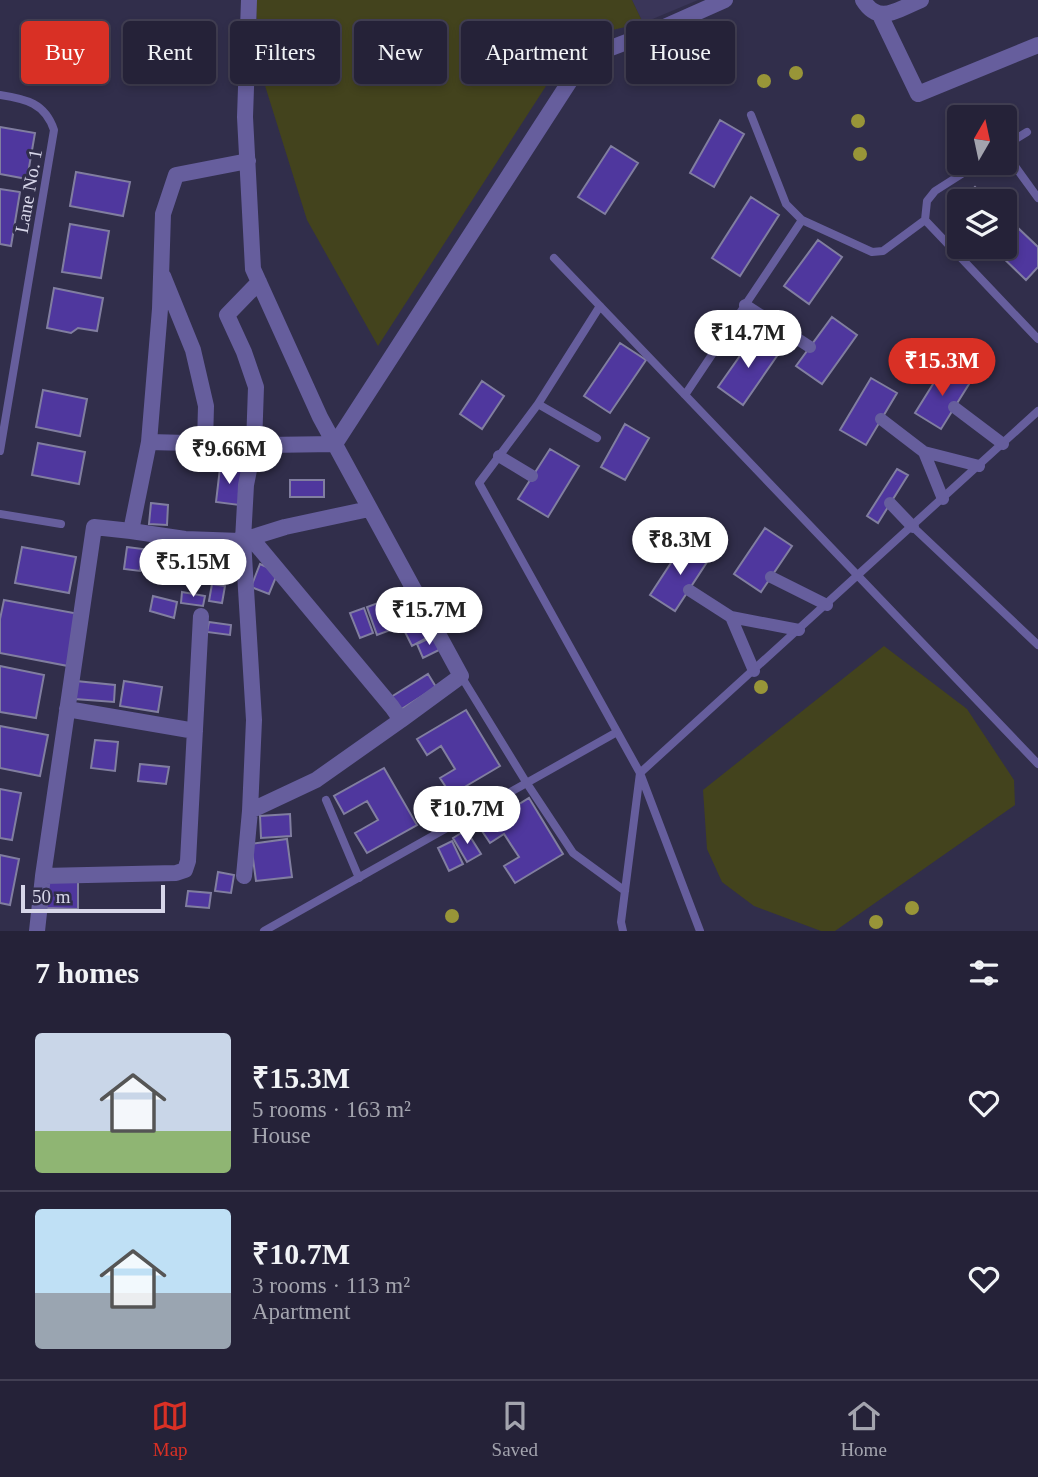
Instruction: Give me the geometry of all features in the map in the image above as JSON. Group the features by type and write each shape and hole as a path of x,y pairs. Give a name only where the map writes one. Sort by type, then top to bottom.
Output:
{"street":[{"path":"249,0 245,117 253,268 335,444 461,676 316,780 250,811"},
{"path":"335,444 579,67 595,54 725,0"},
{"path":"863,0 870,11 880,15 921,0"},
{"path":"880,15 918,94 1038,45"},
{"path":"131,531 149,442 163,214 176,175 248,161"},
{"path":"161,270 193,350 206,406 205,443"},
{"path":"244,876 254,720 246,485 254,445 256,387 227,315 259,282"},
{"path":"744,306 810,347"},
{"path":"954,407 1003,444"},
{"path":"881,419 924,452 979,466"},
{"path":"149,442 335,444"},
{"path":"924,452 943,499"},
{"path":"499,456 532,476"},
{"path":"890,503 913,527"},
{"path":"37,931 94,527 185,539 247,539 285,527 369,509"},
{"path":"247,539 393,706 401,720"},
{"path":"771,577 827,605"},
{"path":"689,590 732,617 799,630"},
{"path":"43,876 176,873 185,870 188,861 201,616"},
{"path":"732,617 754,671"},
{"path":"67,709 195,731"}],"lane":[{"name":"Lane No. 1","path":"0,94 27,99 37,104 46,112 54,130 0,451"},
{"path":"751,115 786,204 802,220 872,252 883,251 925,220 927,201 935,191 960,175"},
{"path":"1017,139 1027,132"},
{"path":"1017,167 1038,198"},
{"path":"685,395 802,220"},
{"path":"925,220 1038,339"},
{"path":"554,258 1038,764"},
{"path":"600,306 538,404 479,483 640,773 700,931"},
{"path":"538,404 597,438"},
{"path":"623,931 621,922 640,773 1038,411"},
{"path":"0,514 61,523"},
{"path":"913,527 1038,645"},
{"path":"461,676 573,853 625,891"},
{"path":"264,931 617,733"},
{"path":"326,800 359,878"}],"shaded area":[{"path":"255,0 632,0 642,21 626,21 626,27 612,30 612,21 461,21 461,84 547,84 378,346 307,220 264,84 340,84 340,21 257,21"},
{"path":"632,0 698,0 648,21 642,21"},
{"path":"884,646 967,709 1014,780 1015,805 835,931 821,931 754,906 722,882 707,849 703,790"}],"building":[{"path":"720,120 744,134 714,187 690,173"},
{"path":"0,127 35,133 27,179 0,174"},
{"path":"611,146 638,163 605,214 578,197"},
{"path":"76,172 130,182 123,216 70,206"},
{"path":"0,189 20,192 11,246 0,244"},
{"path":"751,197 779,215 740,276 712,258"},
{"path":"70,224 109,231 101,278 62,272"},
{"path":"1017,227 1038,247 1038,267 1026,280 1004,259 1017,259"},
{"path":"818,240 842,257 809,304 784,286"},
{"path":"54,288 103,298 97,331 78,328 71,333 47,328"},
{"path":"832,317 857,335 822,384 796,366"},
{"path":"754,336 779,353 743,405 718,387"},
{"path":"620,343 646,360 610,413 584,396"},
{"path":"943,368 969,384 941,429 915,413"},
{"path":"871,378 897,393 866,445 840,430"},
{"path":"482,381 504,396 482,429 460,414"},
{"path":"43,390 87,399 80,436 36,427"},
{"path":"625,424 649,438 625,480 601,467"},
{"path":"38,443 85,452 79,484 32,475"},
{"path":"550,449 579,466 548,517 518,499"},
{"path":"220,468 243,471 239,505 216,502"},
{"path":"897,469 908,475 878,523 867,516"},
{"path":"290,480 324,480 324,497 290,497"},
{"path":"151,503 168,505 167,525 149,524"},
{"path":"765,528 792,546 761,592 734,574"},
{"path":"165,542 177,544 171,577 159,575"},
{"path":"684,543 709,559 675,611 650,595"},
{"path":"22,547 76,557 69,593 15,583"},
{"path":"127,547 143,549 140,571 124,569"},
{"path":"177,562 191,564 188,582 175,580"},
{"path":"260,564 278,572 269,594 251,587"},
{"path":"212,584 225,586 222,603 209,601"},
{"path":"182,592 205,596 203,606 181,603"},
{"path":"153,596 177,602 174,618 150,611"},
{"path":"4,600 79,614 68,666 0,653 0,619"},
{"path":"386,600 396,628 377,635 367,607"},
{"path":"364,608 373,633 360,638 350,613"},
{"path":"424,615 434,634 412,646 402,626"},
{"path":"209,622 231,625 230,635 207,632"},
{"path":"434,636 441,649 423,658 417,644"},
{"path":"0,666 44,675 36,718 0,712"},
{"path":"428,674 436,687 400,710 391,697"},
{"path":"76,681 115,685 114,702 75,699"},
{"path":"124,681 162,687 158,712 120,706"},
{"path":"466,710 500,766 451,795 440,778 455,769 441,746 427,755 417,739"},
{"path":"0,726 48,735 40,776 0,768"},
{"path":"95,740 118,742 115,771 91,768"},
{"path":"140,764 169,767 166,784 138,781"},
{"path":"384,768 417,825 367,853 355,833 378,820 367,801 344,814 334,796"},
{"path":"0,789 21,793 12,840 0,838"},
{"path":"529,798 563,854 515,883 504,866 519,857 504,834 490,843 480,828"},
{"path":"290,814 291,836 261,838 260,816"},
{"path":"466,830 481,854 467,862 453,838"},
{"path":"287,839 292,877 256,881 251,844"},
{"path":"452,841 463,864 449,871 438,848"},
{"path":"0,855 19,859 10,905 0,903"},
{"path":"218,872 234,875 231,893 215,891"},
{"path":"46,881 78,882 78,909 45,908"},
{"path":"188,891 211,893 209,908 186,906"}]}
